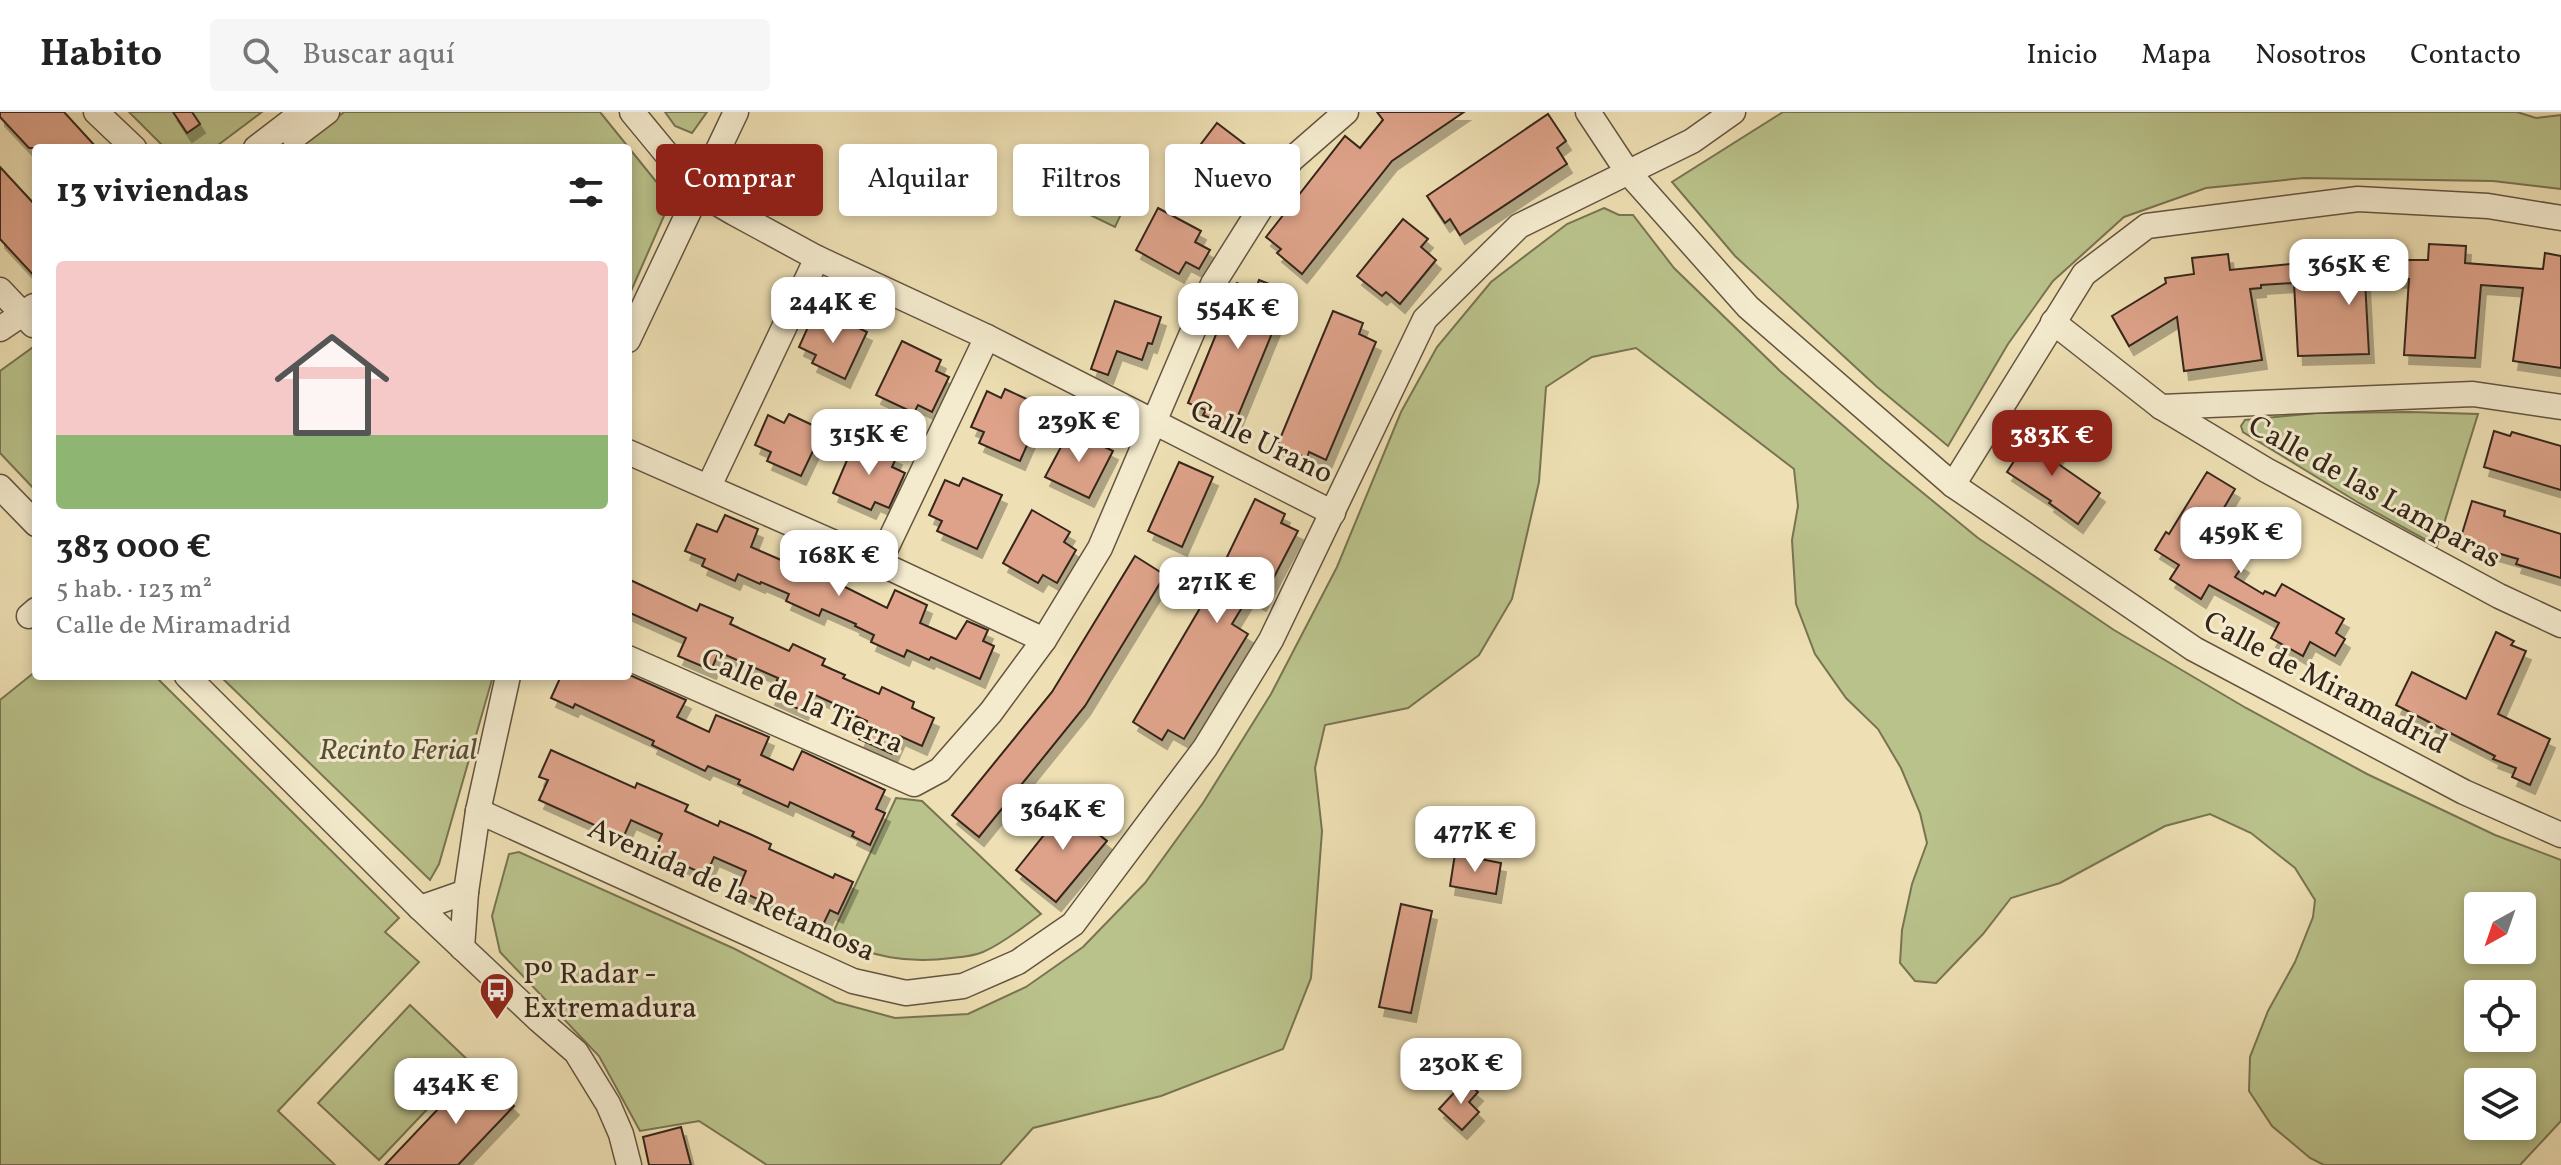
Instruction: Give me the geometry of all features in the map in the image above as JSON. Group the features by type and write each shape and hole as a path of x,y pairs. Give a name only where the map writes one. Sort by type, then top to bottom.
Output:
{"street":[{"path":"96,112 130,144"},
{"path":"261,144 303,112"},
{"path":"284,144 327,112"},
{"name":"Calle Urano","path":"632,112 658,144"},
{"path":"721,144 736,112"},
{"name":"Calle de la Tierra","path":"632,660 914,784 940,770 991,712 1044,640 1100,548 1213,284 1291,160 1346,112"},
{"name":"Calle de Miramadrid","path":"1588,112 1627,171 1748,307 1953,485 2194,649 2464,792 2561,835"},
{"name":"Avenida de la Retamosa","path":"478,811 853,981 906,993 963,986 1018,962 1073,924 1205,748 1271,640 1425,319 1519,226 1692,141 1733,112"},
{"path":"1953,485 2084,274 2147,226 2358,199 2488,206 2561,218"},
{"path":"632,332 687,216"},
{"name":"Calle Urano","path":"741,216 817,258 987,337 1333,513"},
{"path":"709,486 817,258"},
{"path":"0,290 32,317"},
{"path":"0,329 32,317"},
{"path":"0,346 32,317"},
{"name":"Calle de las Lamparas","path":"2053,322 2161,407 2266,470 2499,596 2561,625"},
{"path":"879,563 987,337"},
{"name":"Calle de las Lamparas","path":"2161,407 2473,394 2561,407"},
{"path":"632,454 1044,640"},
{"path":"0,487 32,520"},
{"path":"191,680 420,908 576,1052 608,1104 621,1134 629,1165"},
{"path":"462,948 466,892 478,811 507,680"},
{"path":"420,908 466,892"}],"green space":[{"path":"129,112 262,112 219,144 161,144"},
{"path":"344,112 600,112 626,144 304,144"},
{"path":"665,112 707,112 692,133 675,126"},
{"path":"1783,112 2517,112 2536,118 2561,115 2561,189 2493,181 2304,178 2206,188 2124,217 2053,281 2008,344 1948,446 1876,386 1735,256 1672,182"},
{"path":"632,152 656,181 656,216 664,216 632,289"},
{"path":"1604,208 1619,215 1633,215 1674,268 1780,371 1978,538 2114,630 2246,708 2367,774 2495,835 2561,860 2561,1121 2520,1165 2324,1165 2310,1158 2272,1126 2249,1091 2250,1057 2268,1011 2295,962 2313,917 2315,900 2295,868 2251,833 2210,814 2165,826 2060,883 2011,898 1983,934 1936,983 1915,981 1900,963 1902,930 1912,884 1927,843 1920,813 1901,768 1878,729 1846,698 1815,654 1796,604 1792,540 1798,506 1794,469 1636,348 1592,357 1546,387 1539,482 1512,599 1479,655 1408,708 1325,725 1315,768 1322,831 1311,978 1283,1049 1161,1096 1033,1128 1000,1165 767,1165 699,1121 640,1131 599,1056 500,952 492,916 509,854 519,852 735,949 836,1002 895,1018 968,1014 1026,987 1083,947 1145,883 1203,803 1271,694 1337,567 1401,412 1437,347 1491,282 1567,224"},
{"path":"1092,216 1120,216 1115,227"},
{"path":"32,348 32,487 0,453 0,371"},
{"path":"2317,413 2478,414 2437,546 2359,503 2243,432 2241,426 2245,420"},
{"path":"32,674 32,680 159,680 399,918 385,932 419,962 278,1111 335,1165 0,1165 0,700"},
{"name":"Recinto Ferial","path":"224,680 492,680 439,864 430,880"},
{"path":"896,798 922,801 1041,914 991,948 976,954 936,960 890,957 861,950 831,937"},
{"path":"410,1005 471,1063 379,1160 318,1103"}],"building":[{"path":"0,112 64,112 93,144 32,144 29,148 0,117"},
{"path":"173,112 192,112 200,124 187,133"},
{"path":"1377,112 1464,112 1392,161 1302,274 1277,253 1281,249 1266,237 1282,216 1300,216 1300,194 1345,136 1360,148 1383,120"},
{"path":"1548,114 1566,141 1557,148 1567,164 1460,235 1450,219 1445,223 1427,196"},
{"path":"1217,123 1245,144 1201,144"},
{"path":"0,167 32,202 32,274 0,239"},
{"path":"1158,208 1165,212 1165,216 1173,216 1201,231 1195,242 1210,250 1199,269 1186,262 1179,274 1136,250"},
{"path":"1403,219 1428,239 1421,247 1436,260 1400,304 1386,292 1382,296 1357,276"},
{"path":"2347,244 2348,260 2428,260 2429,244 2466,246 2465,263 2543,269 2545,253 2561,256 2561,368 2513,361 2523,288 2481,285 2475,358 2404,355 2409,279 2377,278 2365,281 2369,354 2298,356 2294,283 2261,285 2261,288 2250,289 2262,360 2184,371 2177,317 2129,346 2112,316 2166,283 2165,278 2194,274 2192,258 2228,254 2230,270 2311,262 2310,246"},
{"path":"1259,280 1289,292 1233,428 1203,415 1206,410 1188,403 1237,283 1255,291"},
{"path":"1115,301 1161,317 1152,344 1148,343 1142,360 1117,351 1108,375 1091,369"},
{"path":"1333,311 1363,323 1359,334 1376,342 1326,460 1309,452 1307,458 1277,446"},
{"path":"833,316 867,332 845,379 812,363 816,355 799,347 812,318 829,325"},
{"path":"902,341 941,360 936,371 949,377 932,412 918,405 914,413 876,395"},
{"path":"1005,389 1044,407 1020,461 979,443 984,432 971,427 987,391 1001,398"},
{"path":"789,414 823,430 801,476 767,461 771,452 755,445 768,415 784,423"},
{"path":"1070,430 1113,451 1089,498 1045,477"},
{"path":"2034,430 2062,448 2054,461 2100,493 2078,524 2049,503 2051,501 2007,472"},
{"path":"2494,431 2510,436 2512,432 2561,446 2561,490 2484,467"},
{"path":"856,439 897,456 892,467 905,473 889,508 875,502 871,510 833,493"},
{"path":"1179,462 1213,477 1182,547 1148,531"},
{"path":"2207,472 2235,489 2205,540 2244,564 2235,577 2263,594 2265,591 2275,596 2282,584 2344,619 2336,633 2345,639 2335,656 2310,642 2303,656 2271,638 2279,623 2209,585 2201,599 2170,579 2179,565 2155,550 2166,532 2169,534"},
{"path":"963,478 1002,495 977,549 937,531 942,521 929,515 945,480 959,486"},
{"path":"1255,499 1285,514 1281,523 1298,531 1261,602 1249,596 1232,624 1248,634 1184,739 1168,730 1162,740 1133,722 1213,586"},
{"path":"2472,501 2505,511 2504,516 2561,534 2561,578 2516,564 2518,559 2476,547 2477,542 2461,537"},
{"path":"1032,510 1070,532 1064,542 1076,550 1057,583 1043,575 1038,583 1003,563"},
{"path":"725,515 758,529 751,547 781,560 802,568 810,550 842,564 835,582 887,608 895,590 927,605 920,623 956,639 967,621 988,630 983,641 994,646 980,679 907,650 904,657 871,642 874,635 856,624 822,609 819,616 786,601 789,594 761,582 738,574 735,581 702,566 705,559 685,551 697,524 717,532"},
{"path":"1135,556 1165,575 1085,706 979,837 952,815 1052,692"},
{"path":"632,581 697,611 700,604 733,618 730,624 789,651 793,644 825,659 822,665 845,675 843,678 879,694 882,687 914,702 912,708 934,718 922,746 900,736 892,754 859,739 867,721 811,693 803,711 770,696 778,678 719,652 711,670 678,656 686,638 632,614"},
{"path":"2496,632 2514,641 2511,645 2526,651 2498,714 2550,739 2530,785 2512,777 2516,768 2493,759 2495,756 2396,705 2412,672 2466,699"},
{"path":"632,676 686,700 677,717 709,732 716,715 769,737 761,755 793,770 802,751 885,790 876,809 885,813 870,845 852,836 854,832 790,802 788,807 708,766 705,771 652,745 654,741 575,704 573,708 551,698 559,680 632,680"},
{"path":"551,750 635,788 637,783 688,805 685,811 718,826 720,821 771,844 769,849 833,878 835,874 853,882 838,914 830,910 821,929 738,890 746,871 714,857 706,875 654,852 662,834 631,820 623,838 539,800 548,780 539,777"},
{"path":"1072,800 1098,821 1092,829 1107,841 1056,902 1016,870"},
{"path":"1455,854 1501,863 1496,894 1450,886"},
{"path":"1401,904 1432,911 1411,1013 1379,1007"},
{"path":"475,1070 514,1106 458,1165 385,1165"},
{"path":"1465,1081 1478,1092 1469,1102 1479,1112 1462,1130 1439,1109"},
{"path":"681,1127 691,1165 649,1165 643,1137"}],"place":[{"name":"Pº Radar - Extremadura","path":"497,1021"}]}
